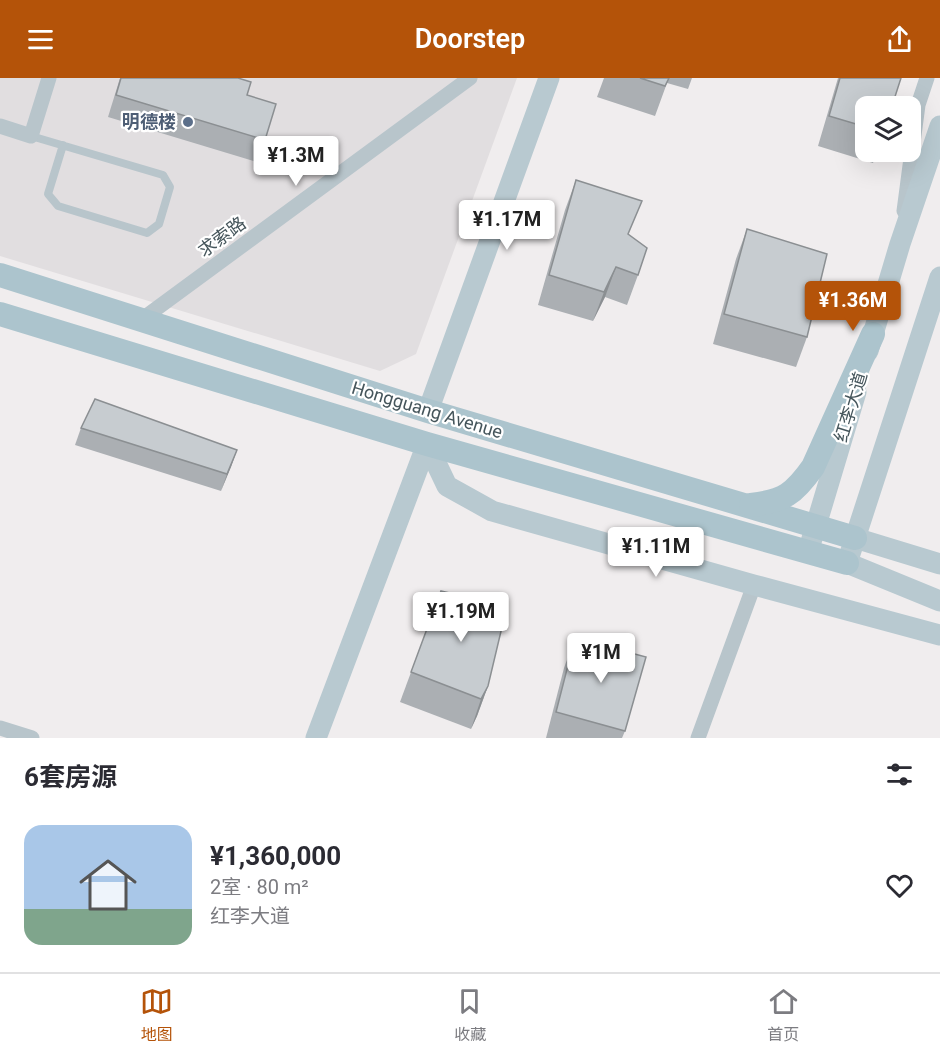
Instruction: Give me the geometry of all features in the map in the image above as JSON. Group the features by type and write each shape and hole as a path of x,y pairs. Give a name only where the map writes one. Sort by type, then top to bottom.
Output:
{"main road":[{"name":"Hongguang Avenue","path":"0,275 428,411 855,538"},
{"name":"Hongguang Avenue","path":"0,314 427,444 847,563"},
{"path":"750,506 774,502 788,495 802,483 813,467 873,334"}],"street":[{"path":"0,126 32,136 49,78"},
{"name":"求索路","path":"141,320 470,78"},
{"path":"428,411 549,78"},
{"path":"900,244 918,105 927,78"},
{"name":"红李大道","path":"808,552 900,244 940,126"},
{"path":"940,276 847,563 940,601"},
{"path":"427,444 447,486 492,511 940,635"},
{"path":"316,738 427,444"},
{"path":"855,538 940,564"},
{"path":"698,738 754,585"},
{"path":"0,728 32,738"}],"lane":[{"path":"32,136 63,145 163,175 170,187 159,224 147,233 58,206 48,194 63,145"}],"shaded area":[{"path":"0,78 517,78 416,354 380,371 0,256"}],"building":[{"path":"121,78 238,78 251,82 247,95 276,104 265,140 116,95"},
{"path":"640,78 669,78 665,86"},
{"path":"840,78 901,78 895,96 855,96 855,124 829,116"},
{"path":"576,180 642,201 628,234 647,248 638,275 616,267 604,292 549,275"},
{"path":"747,229 827,254 807,337 724,314"},
{"path":"95,399 237,450 227,474 81,428"},
{"path":"441,591 507,606 488,686 481,699 411,672"},
{"path":"575,638 646,657 625,731 556,712"}],"place":[{"name":"明德楼","path":"188,122"}]}
